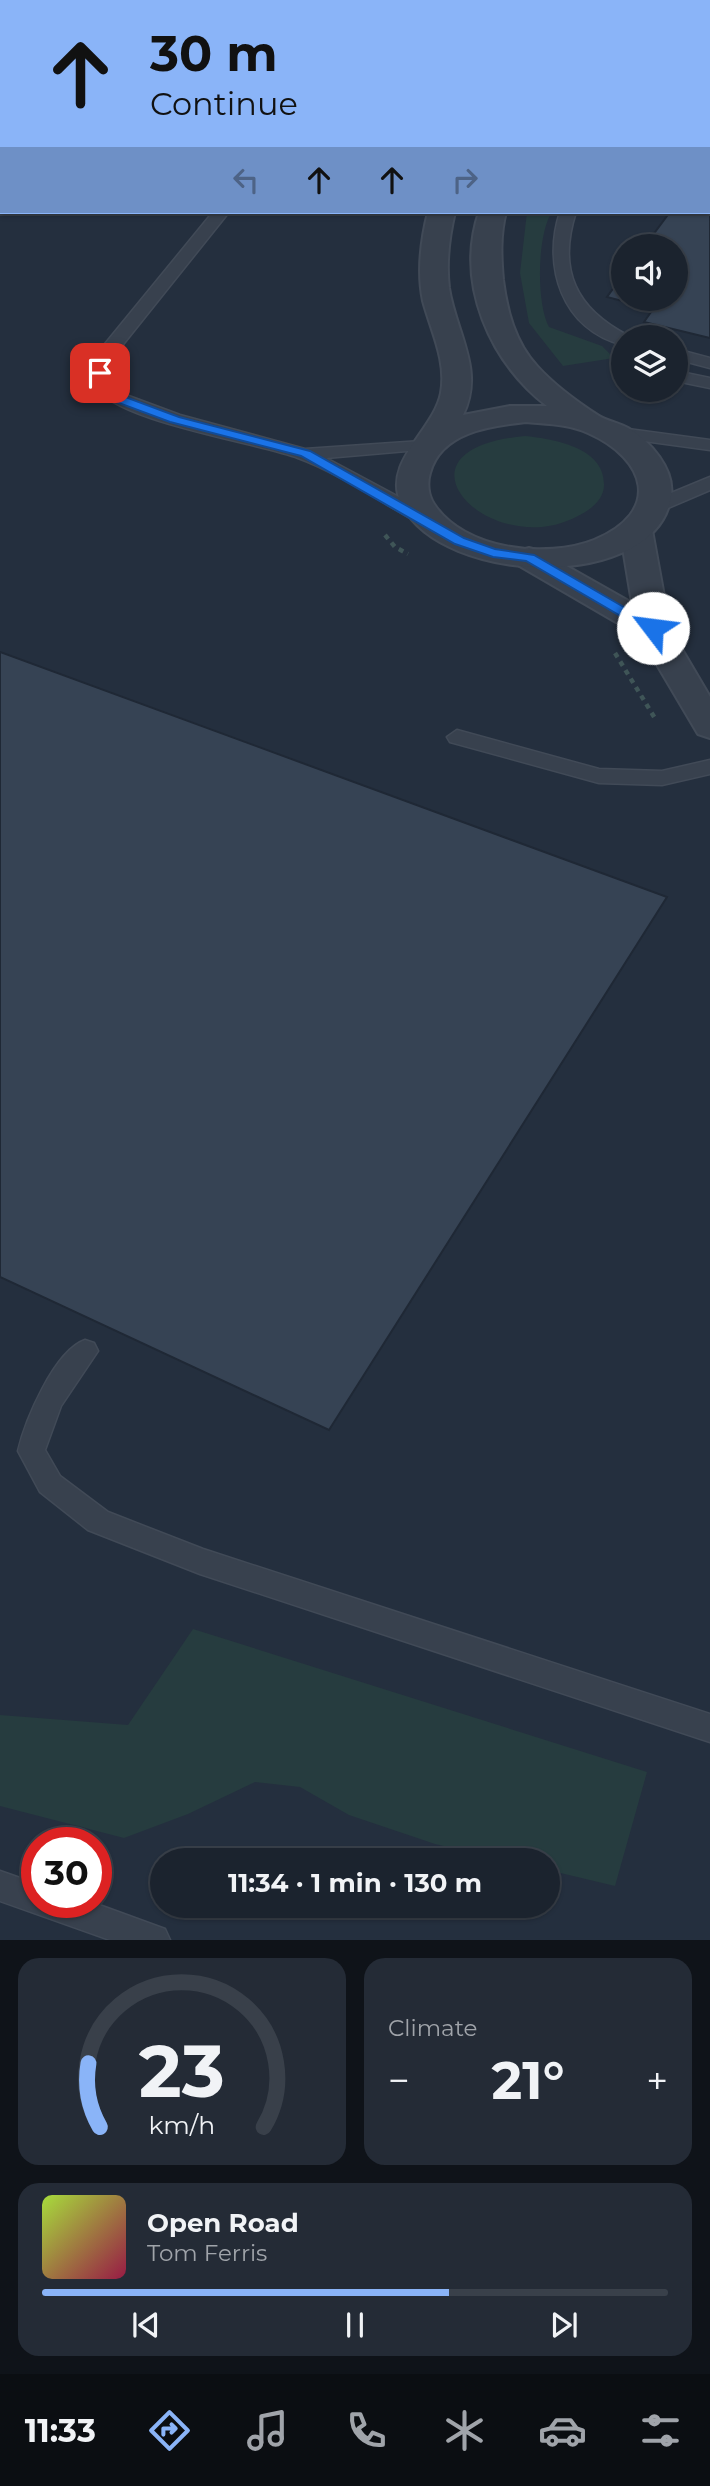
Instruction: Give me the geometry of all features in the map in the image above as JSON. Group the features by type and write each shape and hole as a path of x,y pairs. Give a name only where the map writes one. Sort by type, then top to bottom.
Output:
{"street":[{"path":"441,214 436,240 436,296 454,354 458,379 451,408 416,463 412,483 417,504 433,524 459,541 493,552 530,558 590,552 616,543 645,518"},
{"path":"493,214 487,247 489,288 505,345 533,381 636,447 651,466 657,486 645,518 653,628 710,726"},
{"path":"431,443 458,426 502,415 526,413 563,416 605,428"},
{"path":"530,558 653,628"}],"lane":[{"path":"219,214 109,350 101,364 102,383 120,399 174,419 305,454 433,524"},
{"path":"567,214 560,230 559,255 572,301 582,313 611,333"},
{"path":"688,358 710,363"},
{"path":"688,378 710,383"},
{"path":"605,428 710,445"},
{"path":"305,454 431,443"},
{"path":"645,518 710,483"},
{"path":"457,737 598,776 662,778 710,767"},
{"path":"85,1351 47,1401 36,1427 31,1451 50,1484 98,1521 200,1561 710,1728"},
{"path":"0,1886 21,1893"},
{"path":"92,1918 154,1940"}],"green space":[{"path":"527,214 551,214 543,236 540,269 542,302 549,327 602,346 611,358 563,366 529,323 520,273"},
{"path":"525,436 575,447 596,462 602,472 604,485 596,504 578,516 545,527 512,525 485,515 464,499 455,479 459,461 482,445"},
{"path":"193,1629 647,1772 615,1886 560,1873 560,1848 452,1848 435,1844 349,1815 300,1787 255,1782 188,1814 124,1838 112,1835 112,1827 81,1827 0,1806 0,1715 128,1725"}],"building":[{"path":"669,214 710,214 710,338 688,333 688,325 656,325 644,322 652,311 688,311 688,234 654,234"},
{"path":"0,652 667,897 329,1430 0,1277"}],"route":[{"path":"100,373 102,383 120,399 174,419 255,443 305,454 459,541 493,552 530,558 653,628"}]}
